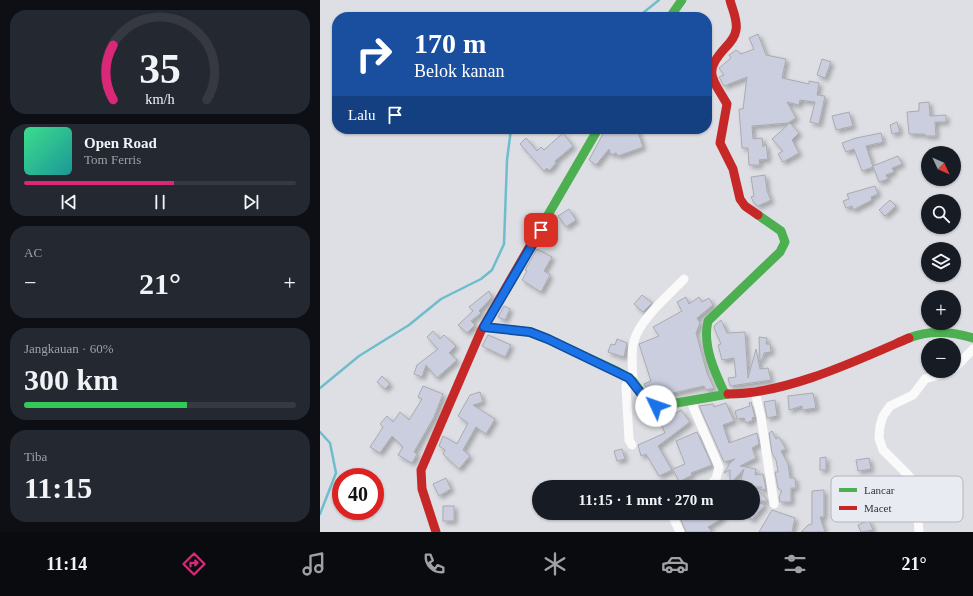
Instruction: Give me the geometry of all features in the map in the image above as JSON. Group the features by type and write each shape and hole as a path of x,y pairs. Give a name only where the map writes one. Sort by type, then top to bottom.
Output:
{"street":[{"path":"674,12 682,0"},
{"path":"712,67 732,39 736,30 730,0"},
{"path":"712,74 715,89 726,101 728,108 720,143 733,169 742,202 781,231 785,242 780,252 708,321 706,326 705,332 714,371 725,394"},
{"path":"436,532 422,489 421,470 459,379 484,327 595,134"},
{"path":"632,445 629,440 626,386 631,380 633,347 636,334 649,317 684,279"},
{"path":"484,327 530,332 617,371 631,380 647,401 656,406 691,402 725,394 755,392 829,372 912,337 926,333 963,335 973,338"},
{"path":"961,362 973,349"},
{"path":"909,476 883,450 879,438 880,426 883,416 890,406 914,395 922,383 928,378"},
{"path":"755,392 761,417 774,504"},
{"path":"691,402 719,467 715,480"},
{"path":"674,520 680,532"},
{"path":"918,522 919,532"}],"building":[{"path":"758,34 766,55 786,59 782,78 809,84 809,81 819,83 817,95 825,96 819,124 810,122 815,102 800,100 799,105 787,102 796,118 788,123 752,126 753,139 762,138 763,147 766,144 768,159 759,160 760,165 749,165 748,148 742,148 739,109 743,109 747,77 724,86 719,77 724,75 719,68 731,58 729,55 736,50 741,54 754,49 749,38"},
{"path":"822,59 831,62 825,78 817,75"},
{"path":"929,102 930,116 946,115 946,122 935,122 936,136 909,134 907,112 919,111 919,103"},
{"path":"849,112 853,126 836,130 832,116"},
{"path":"897,122 900,132 892,134 890,125"},
{"path":"790,123 799,133 792,140 799,153 783,162 778,154 783,151 772,139"},
{"path":"881,133 883,142 866,146 873,167 862,171 854,149 846,152 842,143 856,138"},
{"path":"562,134 564,134 573,146 555,161 556,163 549,171 547,168 544,171 520,144 526,138 537,151 541,147 544,150"},
{"path":"603,134 639,134 643,147 618,156 616,153 611,155 609,149 596,165 589,160"},
{"path":"898,156 902,164 892,168 894,172 886,175 888,179 879,182 873,166"},
{"path":"765,175 767,191 771,200 758,206 754,203 751,197 754,196 751,177"},
{"path":"875,186 878,194 871,197 872,200 853,210 852,206 846,208 843,201 849,199 847,194"},
{"path":"890,200 896,206 885,216 879,210"},
{"path":"569,209 576,220 566,227 558,216"},
{"path":"537,249 552,257 544,271 550,275 541,292 522,280 527,271 525,270"},
{"path":"489,291 492,297 479,311 481,313 471,321 475,325 467,333 458,325 473,311 469,307"},
{"path":"642,295 652,303 643,312 634,304"},
{"path":"686,297 689,304 699,297 702,302 709,298 713,305 697,318 700,323 696,333 707,373 714,388 706,390 704,386 669,394 670,396 661,398 659,391 651,394 644,384 651,381 639,344 659,336 653,327 682,311 677,302"},
{"path":"504,306 510,309 505,320 498,317"},
{"path":"721,320 727,333 745,332 748,378 756,349 760,369 768,368 771,380 730,386 728,378 736,377 734,358 722,360 718,345 721,344 714,328 715,325"},
{"path":"433,331 440,339 444,335 456,346 449,353 457,360 437,378 426,365 422,377 414,374 417,365 438,349 427,337"},
{"path":"488,335 511,345 505,357 482,346"},
{"path":"759,337 767,338 766,344 770,344 771,352 764,353 762,360 760,360"},
{"path":"617,339 627,343 624,357 608,352 611,344 615,345"},
{"path":"382,376 390,384 385,389 377,382"},
{"path":"423,386 443,394 434,417 414,452 417,454 412,463 398,455 403,447 392,436 380,453 370,447 383,427 380,424 387,416 393,422 400,412 409,420 422,399 418,397"},
{"path":"480,392 483,402 473,405 495,419 486,434 476,427 463,450 470,456 459,469 443,454 445,450 439,446 443,436 457,444 468,423 458,416 470,395"},
{"path":"813,393 816,408 802,410 802,406 789,410 788,396"},
{"path":"775,400 777,416 767,418 764,402"},
{"path":"751,402 755,417 752,418 753,420 746,423 744,418 737,419 735,411 750,406 749,403"},
{"path":"726,403 734,421 723,425 729,443 757,433 759,444 752,448 756,458 740,466 756,469 755,475 763,474 766,489 760,490 762,487 760,487 760,480 741,480 744,469 734,480 730,480 730,470 724,473 730,463 735,459 724,462 699,406 713,404 714,407"},
{"path":"681,410 690,422 658,446 672,470 659,476 646,454 641,456 638,445 665,433 657,415 668,412 670,417"},
{"path":"772,431 776,439 779,437 786,449 781,451 788,464 790,478 795,478 796,488 791,488 791,502 780,502 779,497 782,491 778,488 775,472 778,472 776,460 772,453 769,433"},
{"path":"697,432 712,465 691,473 692,475 683,480 678,480 673,469 685,464 676,441"},
{"path":"622,449 625,459 617,461 614,451"},
{"path":"826,457 826,470 820,470 820,458"},
{"path":"869,458 871,469 858,471 856,460"},
{"path":"446,478 451,489 439,496 433,484"},
{"path":"824,490 824,517 820,517 825,532 801,532 808,525 812,524 812,491"},
{"path":"760,492 768,501 760,501"},
{"path":"760,503 765,505 760,511"},
{"path":"443,506 454,506 454,521 443,521"},
{"path":"772,510 795,518 792,532 759,532"},
{"path":"681,520 720,520 708,527 712,532 686,532"},
{"path":"865,522 870,522 873,530 861,532 858,525"}],"waterway":[{"path":"644,12 659,0"},
{"path":"320,388 359,356 409,325 441,299 481,279 492,270 504,244 507,160 510,134"},
{"path":"320,432 330,443 336,473 320,514"}],"traffic: fast":[{"path":"674,12 682,0"},
{"path":"538,232 595,134"},
{"path":"725,394 710,359 707,340 708,321 780,252 785,242 781,231 758,215"},
{"path":"484,327 530,332 548,339 617,371 633,381 647,401 659,406 728,394"},
{"path":"909,338 917,335 933,333 957,334 973,338"}],"traffic: jam":[{"path":"730,0 736,22 735,33 718,57 712,70 714,82 727,104 720,143 733,169 740,199 745,206 758,215"},
{"path":"436,532 422,489 421,470 481,331 538,232"},
{"path":"728,394 750,393 820,375 909,338"}],"route":[{"path":"541,230 484,327 530,332 548,339 629,378 633,381 647,401 656,406"}]}
